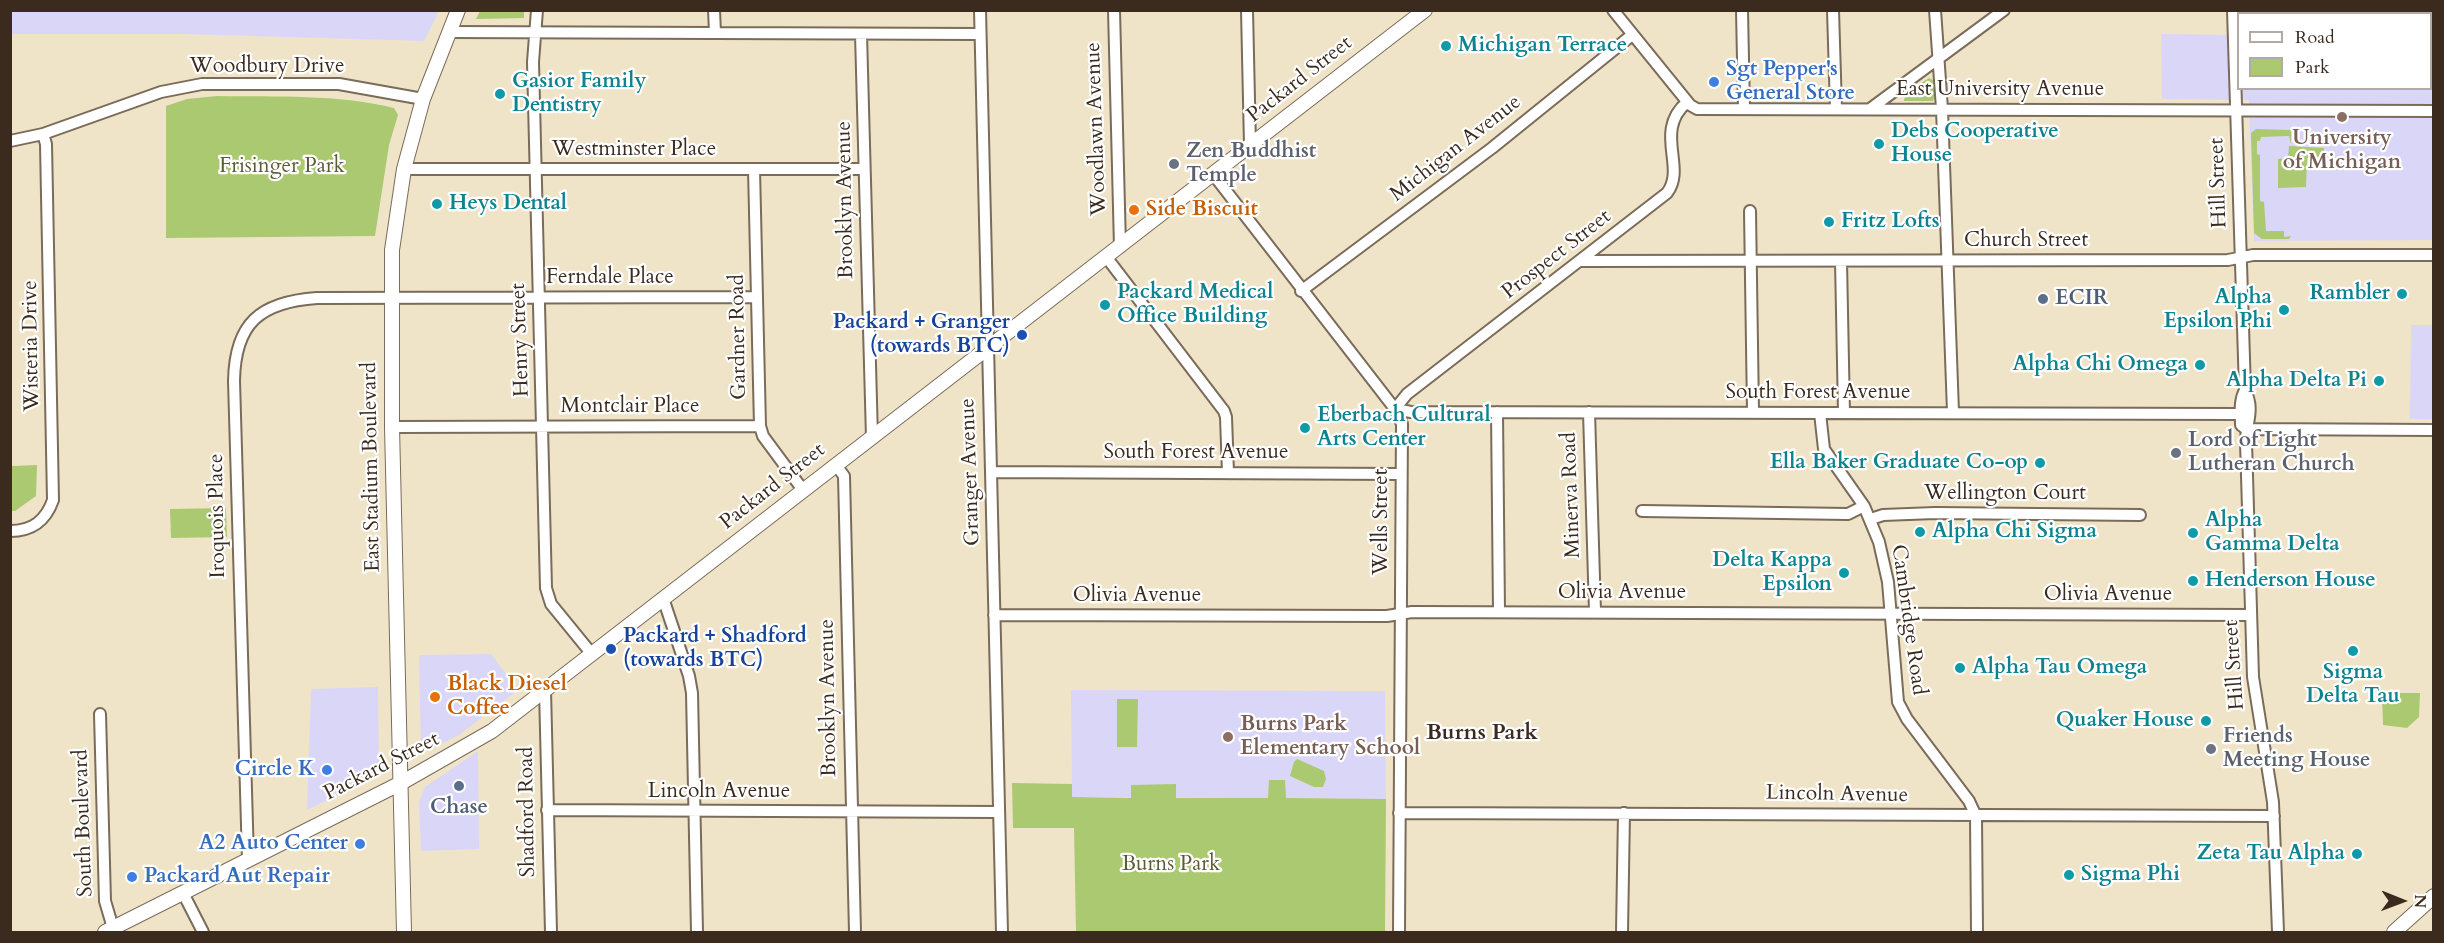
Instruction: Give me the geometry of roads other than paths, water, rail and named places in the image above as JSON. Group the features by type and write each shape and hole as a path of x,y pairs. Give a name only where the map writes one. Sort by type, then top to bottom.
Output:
{"main road":[{"name":"East Stadium Boulevard","path":"404,933 390,298 396,214 404,169 423,99 458,10"},
{"name":"Packard Street","path":"109,930 401,783 480,739 1107,258 1409,15 1425,10"},
{"path":"2394,933 2433,896"}],"street":[{"name":"Henry Street","path":"537,10 533,62 547,596 591,653"},
{"path":"714,10 714,33"},
{"name":"Granger Avenue","path":"980,10 986,350 1002,933"},
{"name":"Woodlawn Avenue","path":"1113,10 1120,247"},
{"path":"1247,10 1250,145"},
{"path":"1612,10 1687,102"},
{"path":"1742,10 1744,109"},
{"path":"1833,10 1836,109"},
{"path":"1935,10 1942,109 1953,412"},
{"path":"1870,109 2004,10"},
{"name":"Hill Street","path":"2233,10 2245,390 2250,400 2248,427 2253,677 2274,816 2278,933"},
{"path":"449,32 981,34"},
{"name":"Brooklyn Avenue","path":"861,34 872,438"},
{"name":"Michigan Avenue","path":"1301,291 1492,148 1632,35"},
{"name":"Woodbury Drive","path":"10,141 44,134 161,92 201,84 339,84 423,99"},
{"name":"East University Avenue","path":"1687,102 1697,108 1744,109 2433,111"},
{"name":"Prospect Street","path":"1395,409 1407,394 1582,261 1657,202 1671,188 1671,124 1674,115 1687,102"},
{"name":"Wisteria Drive","path":"10,531 29,528 39,522 48,513 53,500 44,134"},
{"name":"Westminster Place","path":"404,169 864,169"},
{"name":"Gardner Road","path":"754,169 760,426 763,436 803,490"},
{"name":"Wells Street","path":"1213,174 1301,291 1395,409 1402,424 1399,933"},
{"path":"1750,211 1754,412"},
{"name":"Church Street","path":"1582,261 2228,260 2253,255 2433,255"},
{"path":"1107,258 1224,411 1228,473"},
{"path":"1841,261 1845,413"},
{"name":"Ferndale Place","path":"390,298 757,297"},
{"name":"Iroquois Place","path":"248,859 234,381 235,360 240,339 249,323 281,302 317,298 390,298"},
{"name":"Hill Street","path":"2245,390 2241,399 2241,425 2248,427"},
{"name":"South Forest Avenue","path":"1395,409 1412,412 2241,414"},
{"path":"1497,412 1498,612"},
{"name":"Minerva Road","path":"1589,412 1594,612"},
{"name":"Cambridge Road","path":"1820,413 1824,449 1871,519 1886,565 1898,702 1907,719 1969,801 1976,816 1977,933"},
{"name":"Montclair Place","path":"392,427 760,426"},
{"path":"2248,427 2433,430"},
{"name":"Brooklyn Avenue","path":"836,465 844,476 855,933"},
{"name":"South Forest Avenue","path":"991,472 1401,474"},
{"path":"1642,511 1848,514 1864,506"},
{"name":"Wellington Court","path":"1871,519 1883,515 1935,513 2140,514"},
{"path":"663,598 689,676 692,693 697,933"},
{"name":"Olivia Avenue","path":"994,615 1387,616 1498,612 1594,612 2251,615"},
{"name":"Shadford Road","path":"545,690 552,933"},
{"name":"South Boulevard","path":"100,714 105,901 109,930"},
{"name":"Lincoln Avenue","path":"547,810 999,812"},
{"name":"Lincoln Avenue","path":"1399,813 2274,816"},
{"path":"1622,933 1624,813"},
{"path":"183,893 203,933"}],"place":[{"name":"Michigan Terrace","path":"1446,46"},
{"name":"Sgt Pepper's General Store","path":"1714,82"},
{"name":"Gasior Family Dentistry","path":"500,94"},
{"name":"University of Michigan","path":"2342,117"},
{"name":"Debs Cooperative House","path":"1879,144"},
{"name":"Zen Buddhist Temple","path":"1174,164"},
{"name":"Heys Dental","path":"437,204"},
{"name":"Side Biscuit","path":"1134,210"},
{"name":"Fritz Lofts","path":"1829,222"},
{"name":"Rambler","path":"2402,294"},
{"name":"ECIR","path":"2043,299"},
{"name":"Packard Medical Office Building","path":"1105,305"},
{"name":"Alpha Epsilon Phi","path":"2284,310"},
{"name":"Packard + Granger (towards BTC)","path":"1022,335"},
{"name":"Alpha Chi Omega","path":"2200,365"},
{"name":"Alpha Delta Pi","path":"2379,381"},
{"name":"Eberbach Cultural Arts Center","path":"1305,428"},
{"name":"Lord of Light Lutheran Church","path":"2176,453"},
{"name":"Ella Baker Graduate Co-op","path":"2040,463"},
{"name":"Alpha Chi Sigma","path":"1920,532"},
{"name":"Alpha Gamma Delta","path":"2193,533"},
{"name":"Delta Kappa Epsilon","path":"1844,573"},
{"name":"Henderson House","path":"2193,581"},
{"name":"Packard + Shadford (towards BTC)","path":"611,649"},
{"name":"Sigma Delta Tau","path":"2353,651"},
{"name":"Alpha Tau Omega","path":"1960,668"},
{"name":"Black Diesel Coffee","path":"435,697"},
{"name":"Quaker House","path":"2206,721"},
{"name":"Burns Park Elementary School","path":"1228,737"},
{"name":"Friends Meeting House","path":"2211,749"},
{"name":"Circle K","path":"327,770"},
{"name":"Chase","path":"459,786"},
{"name":"A2 Auto Center","path":"360,844"},
{"name":"Zeta Tau Alpha","path":"2357,854"},
{"name":"Sigma Phi","path":"2069,875"},
{"name":"Packard Aut Repair","path":"132,877"}],"district":[{"name":"Burns Park","path":"1482,734"}],"park label":[{"name":"Frisinger Park","path":"282,167"}]}
